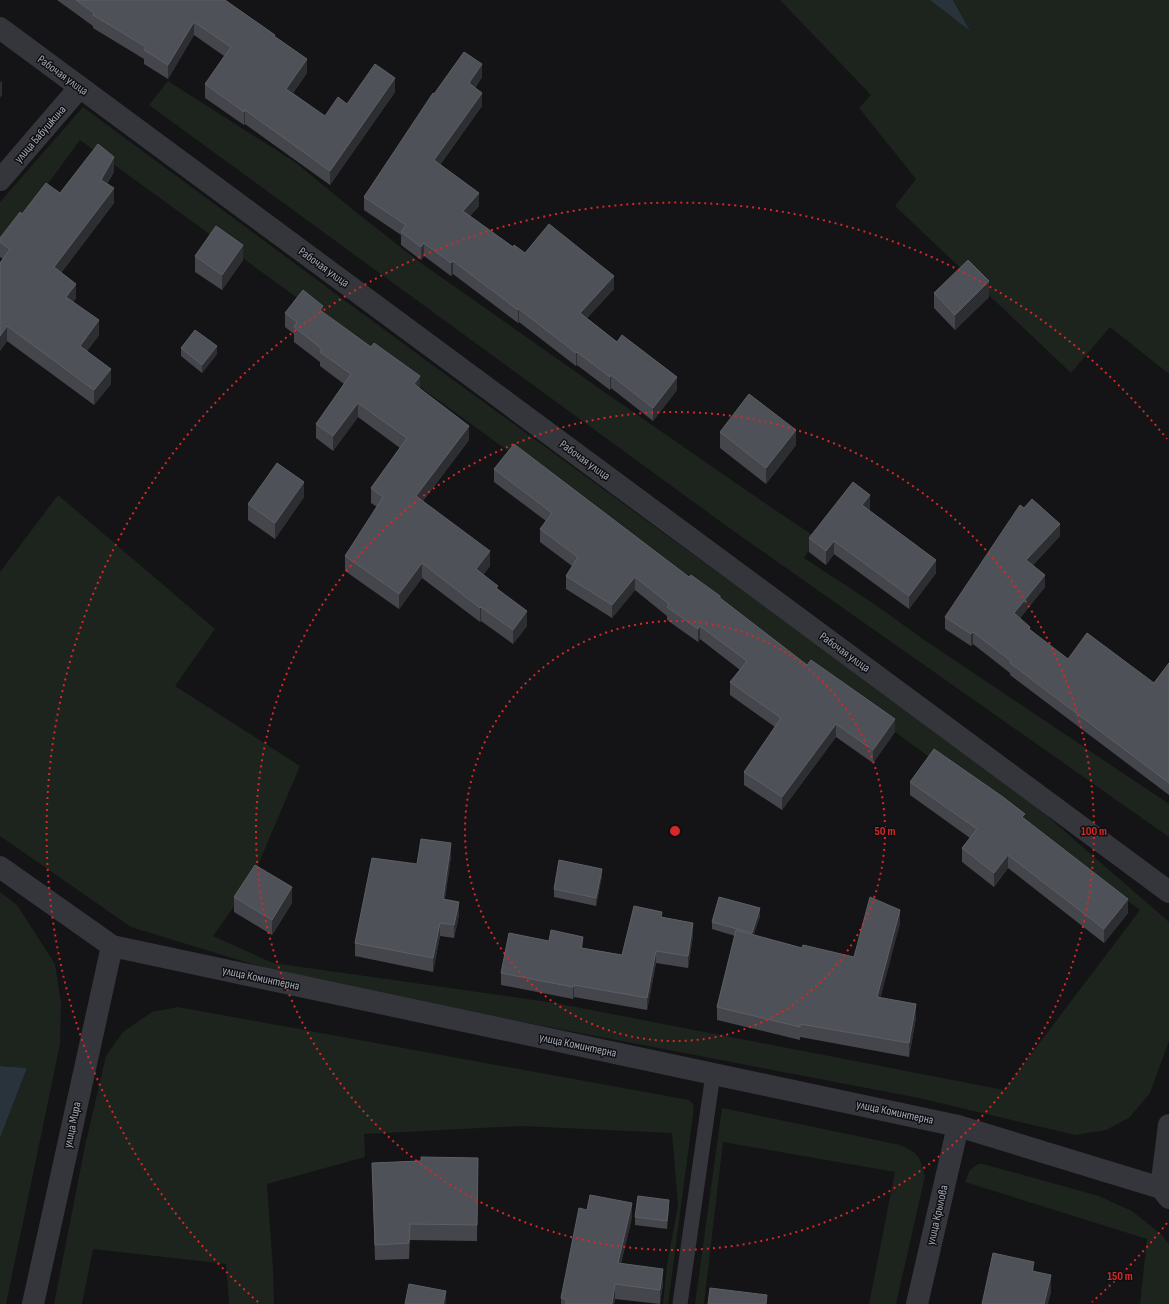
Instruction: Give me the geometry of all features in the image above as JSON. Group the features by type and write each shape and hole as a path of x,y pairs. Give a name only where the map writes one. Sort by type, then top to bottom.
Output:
{"street":[{"name":"Рабочая улица","path":"0,28 1169,892"},
{"name":"улица Бабушкина","path":"0,180 80,87"},
{"name":"улица Коминтерна","path":"0,867 112,946 958,1126 1165,1193"},
{"name":"улица Мира","path":"33,1304 112,946"},
{"path":"1165,1193 1169,1125"},
{"name":"улица Крылова","path":"917,1304 958,1126"}],"lane":[{"path":"680,1304 713,1074"}],"shaded area":[{"path":"780,0 930,0 969,30 953,0 1169,0 1169,374 1110,327 1071,373 895,206 916,179 859,108 871,95"},
{"path":"930,0 953,0 970,31"},
{"path":"168,81 295,162 421,263 613,398 817,538 804,558 1169,804 1169,837 732,530 149,105"},
{"path":"83,107 416,353 1016,789 1169,922 1169,1041 1150,1093 1129,1118 1106,1130 1075,1135 919,1098 298,979 131,927 0,836 0,572 58,495 215,629 175,686 300,766 250,884 213,936 273,963 555,1003 1004,1090 1140,910 80,140 0,249 0,202"},
{"path":"0,892 17,905 55,964 61,1003 60,1044 6,1304 0,1304 0,1138 27,1068 0,1066"},
{"path":"178,1007 689,1100 693,1104 694,1108 668,1304 663,1304 667,1265 678,1205 672,1133 522,1126 364,1134 365,1157 267,1184 274,1304 229,1304 226,1264 93,1249 82,1304 54,1304 85,1146 106,1056 123,1032 152,1012"},
{"path":"0,1066 27,1068 0,1138"},
{"path":"722,1108 900,1145 918,1156 925,1176 896,1304 869,1304 895,1172 723,1142 704,1304 695,1304"},
{"path":"978,1164 983,1164 1099,1196 1132,1211 1161,1234 1169,1244 1169,1304 1140,1304 1147,1239 965,1182 970,1170"}],"building":[{"path":"76,0 225,0 307,59 286,89 325,116 338,97 347,104 375,64 395,78 330,171 245,110 244,112 205,84 231,47 194,22 168,65 144,50 146,47 93,15 94,13"},
{"path":"464,52 482,64 469,83 482,93 434,160 479,193 463,211 513,247 514,245 525,253 549,224 614,276 580,313 617,342 622,335 677,377 653,408 611,375 610,377 577,352 576,353 453,261 451,263 424,243 421,247 401,232 406,225 364,197 433,93 434,94"},
{"path":"98,144 114,157 101,180 114,188 54,267 76,284 66,297 99,320 80,346 111,369 94,390 7,326 0,336 0,263 10,249 0,242 0,238 20,212 22,214 46,183 60,193"},
{"path":"216,226 243,245 222,275 195,256"},
{"path":"968,260 989,281 955,315 934,293"},
{"path":"303,290 323,306 320,310 371,347 374,343 420,376 414,384 469,426 416,496 490,551 476,569 498,586 496,588 527,611 513,630 481,607 480,608 422,563 399,594 345,556 383,497 371,488 407,438 358,403 333,436 316,424 351,374 320,352 322,349 294,327 297,322 285,313"},
{"path":"195,330 217,346 202,365 181,348"},
{"path":"749,394 796,430 766,468 720,432"},
{"path":"514,444 689,577 691,575 720,596 720,598 807,665 811,660 895,719 873,750 836,724 782,797 744,772 781,718 730,682 747,661 700,626 698,629 667,607 669,604 635,577 612,605 566,576 578,557 540,529 552,513 494,469"},
{"path":"277,463 304,482 275,523 248,504"},
{"path":"853,482 870,495 862,505 936,560 909,596 834,541 826,551 809,538"},
{"path":"1032,499 1060,524 1026,560 1045,575 1014,613 1030,627 1029,629 1068,659 1087,633 1154,683 1169,663 1169,783 1010,663 1011,661 973,632 971,634 945,617 1020,505 1024,508"},
{"path":"934,749 1025,814 1022,817 1128,899 1104,929 1008,855 994,873 962,848 977,829 910,782"},
{"path":"421,839 451,843 443,899 459,902 454,925 440,923 433,958 355,943 372,858 417,864"},
{"path":"559,860 602,869 596,898 554,889"},
{"path":"255,865 292,887 272,920 234,897"},
{"path":"719,897 760,908 752,933 712,922"},
{"path":"870,897 900,910 877,997 916,1004 909,1043 800,1024 800,1027 717,1007 736,930 802,948 803,945 854,957"},
{"path":"634,906 662,912 661,917 693,923 688,956 656,951 647,998 574,985 573,987 501,973 509,933 549,941 551,930 583,937 581,948 622,955"},
{"path":"421,1157 478,1158 477,1225 410,1224 409,1243 375,1245 372,1163 421,1161"},
{"path":"590,1195 632,1203 618,1263 663,1269 660,1290 615,1284 612,1304 566,1304 566,1299 561,1298 579,1208 587,1210"},
{"path":"638,1196 669,1200 667,1221 635,1217"},
{"path":"993,1253 1034,1262 1032,1271 1051,1275 1044,1304 982,1304"},
{"path":"409,1284 446,1291 443,1304 405,1304"},
{"path":"710,1288 767,1295 766,1304 708,1304"}]}
